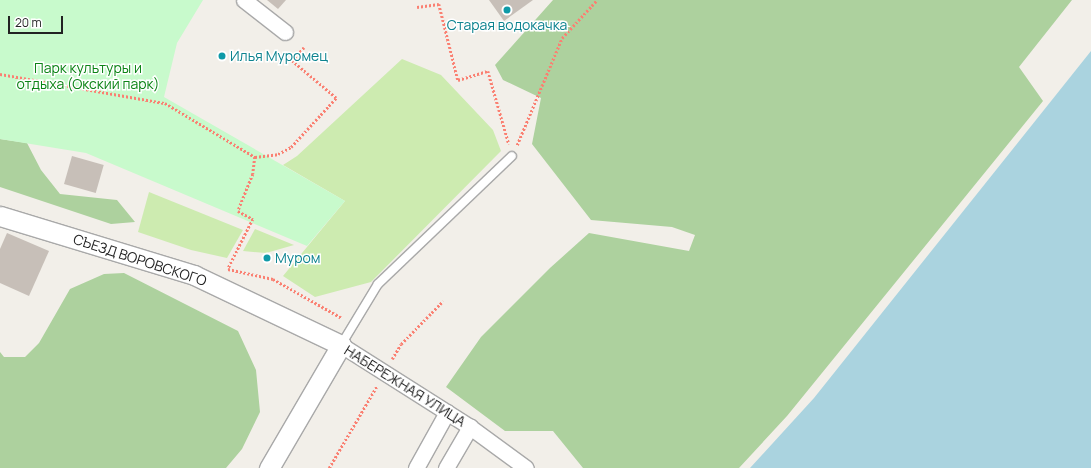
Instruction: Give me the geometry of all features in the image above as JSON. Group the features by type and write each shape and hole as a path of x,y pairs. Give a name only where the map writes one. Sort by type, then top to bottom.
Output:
{"street":[{"path":"244,0 285,32"},
{"name":"СЪЕЗД ВОРОВСКОГО","path":"0,216 194,275 341,345"},
{"name":"НАБЕРЕЖНАЯ УЛИЦА","path":"269,468 341,345 470,427 526,468"},
{"path":"416,468 447,412"},
{"path":"446,468 470,427"}],"lane":[{"path":"341,345 378,284 512,156"}],"path":[{"path":"512,156 562,38 597,0"},
{"path":"417,7 439,4 458,80 488,72 512,156"},
{"path":"0,74 165,103 255,157 278,154 291,147 336,98 292,61 304,47"},
{"path":"228,269 253,219 238,211 252,174 255,157"}],"green space":[{"name":"Парк культуры и отдыха (Окский парк)","path":"0,0 203,0 177,43 164,97 345,201 307,246 86,153 0,139"},
{"path":"553,0 1072,0 1019,67 1043,101 787,416 739,468 583,468 553,431 505,431 446,387 481,337 550,268 589,233 689,251 695,235 672,227 591,220 532,144 541,98 503,80 495,65"},
{"path":"402,59 441,75 493,130 501,151 371,282 315,297 283,276 345,201 283,165 297,156"},
{"path":"0,139 27,143 41,170 60,194 117,200 135,222 111,224 0,187"},
{"path":"149,192 243,230 227,258 191,250 138,232"},
{"path":"255,229 294,245 266,253 243,251"},
{"path":"124,273 238,331 256,370 260,412 242,449 226,468 0,468 0,352 4,357 25,357 39,343 70,289 104,274"}],"water":[{"path":"1091,51 1091,468 750,468 814,398"}],"building":[{"path":"267,0 286,0 278,9"},
{"name":"Старая водокачка","path":"489,0 533,0 504,21"},
{"path":"72,156 104,165 96,193 64,184"},
{"path":"7,233 49,251 29,296 0,283 0,249"}],"place":[{"name":"Старая водокачка","path":"507,10"},
{"name":"Илья Муромец","path":"222,56"},
{"name":"Муром","path":"267,258"}]}
